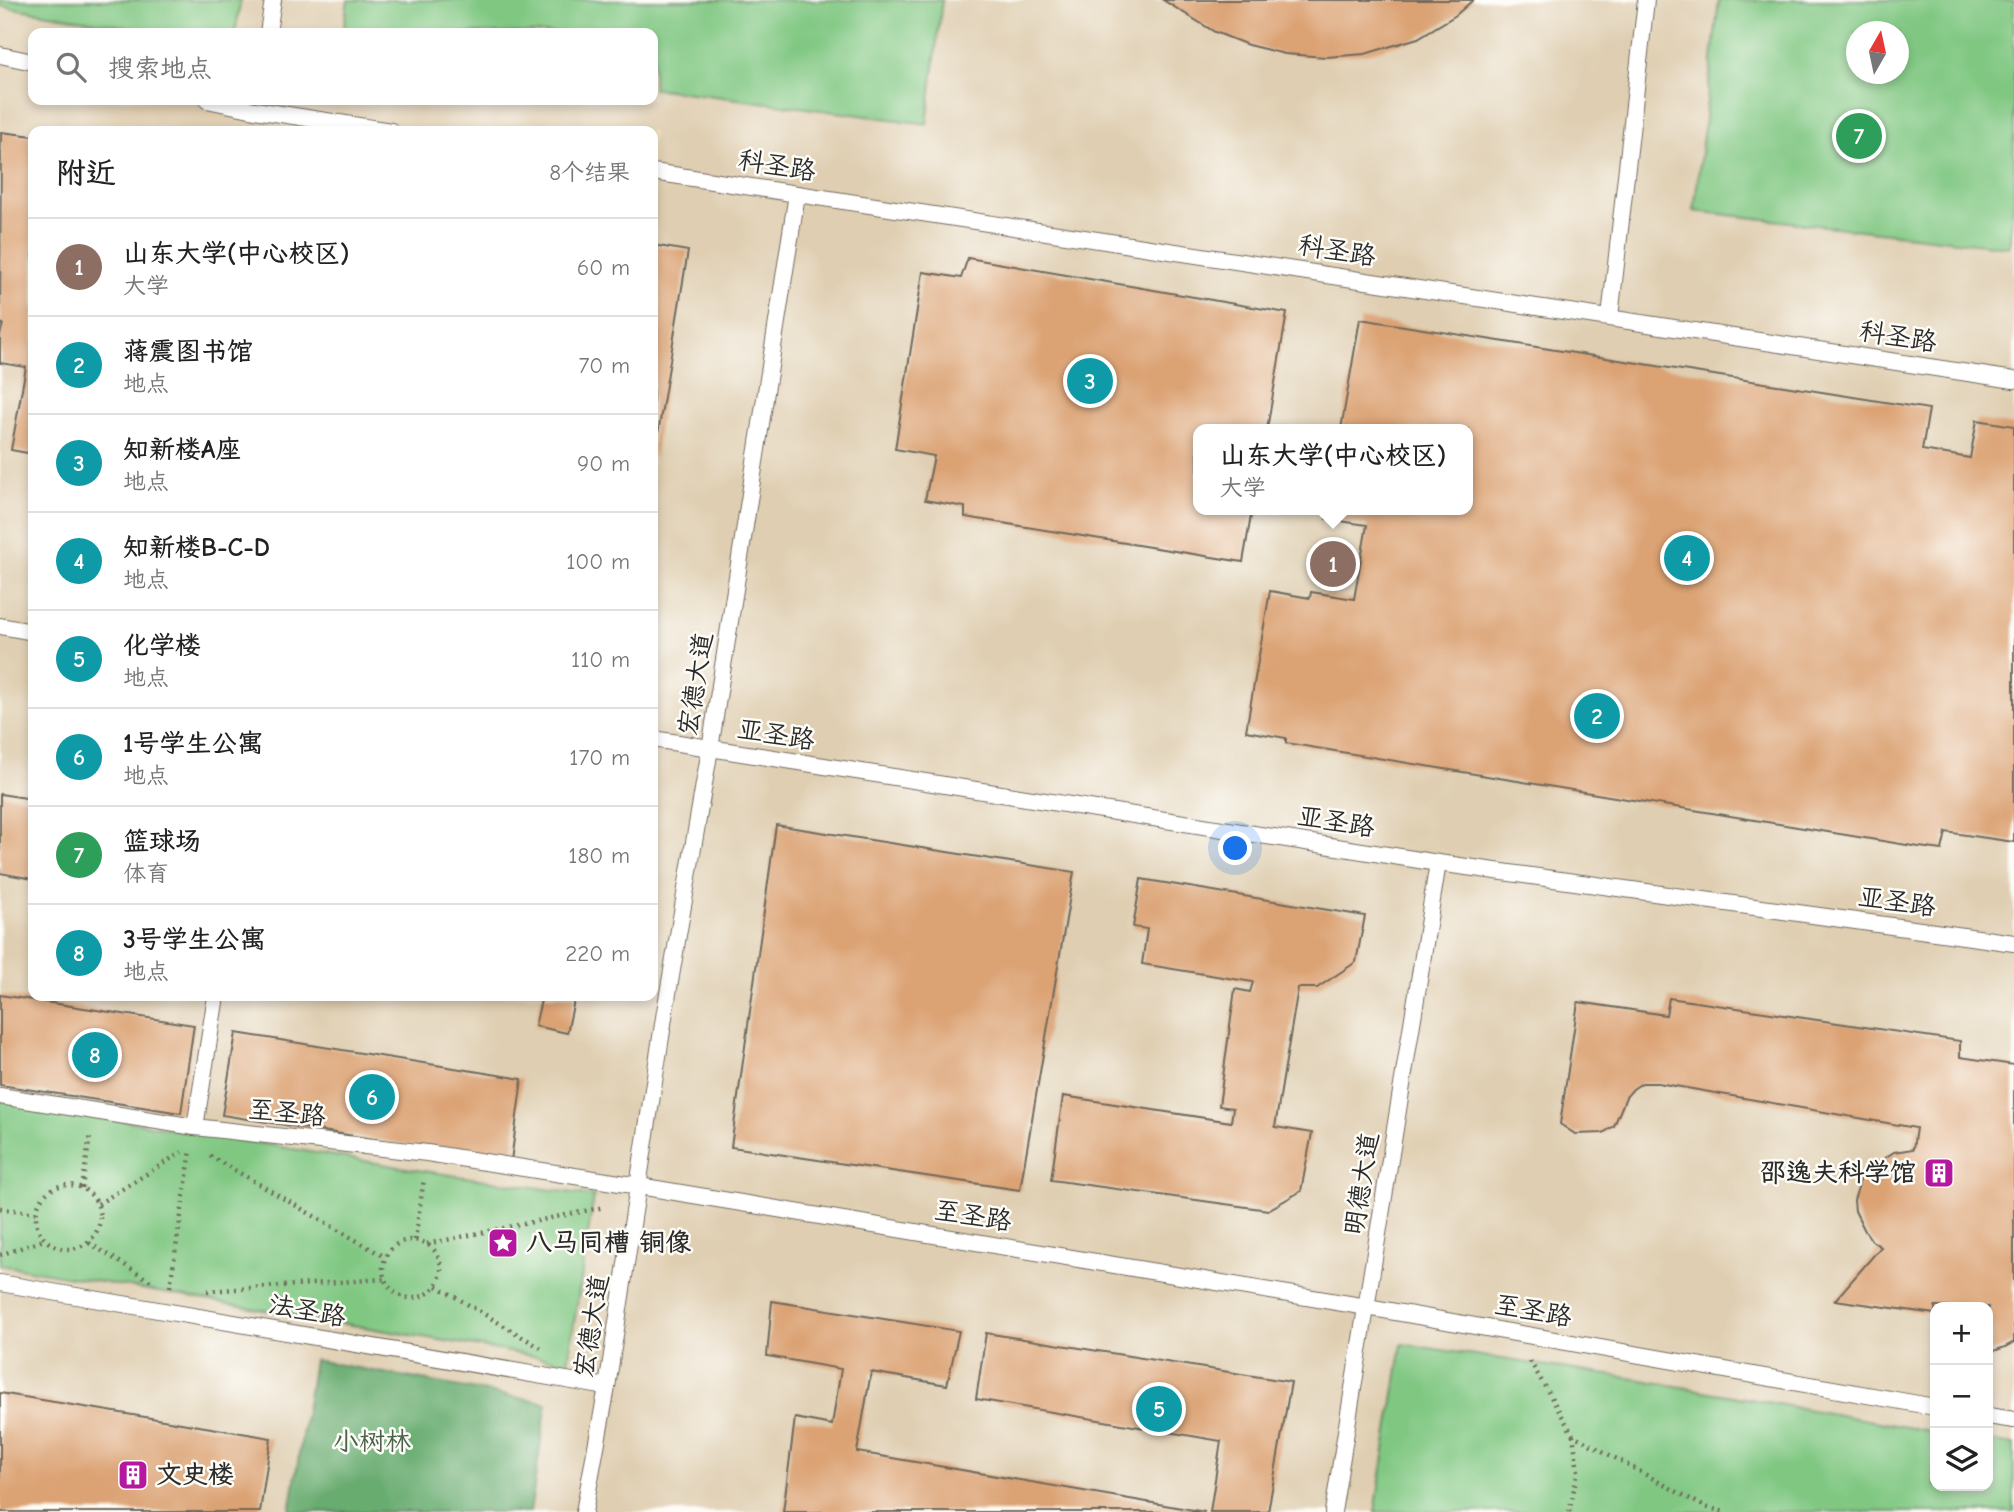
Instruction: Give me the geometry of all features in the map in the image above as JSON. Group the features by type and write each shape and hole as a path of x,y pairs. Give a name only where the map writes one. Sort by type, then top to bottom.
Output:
{"lane":[{"path":"269,28 273,0"},
{"path":"1610,317 1646,0"},
{"path":"0,55 28,61"},
{"path":"256,105 365,126"},
{"name":"科圣路","path":"658,173 2014,380"},
{"name":"宏德大道","path":"584,1512 607,1387 665,1011 710,749 796,194"},
{"path":"0,626 28,631"},
{"name":"亚圣路","path":"658,740 1437,863 2014,943"},
{"name":"明德大道","path":"1333,1512 1437,863"},
{"path":"195,1127 215,1001"},
{"name":"至圣路","path":"0,1096 195,1127 427,1153 638,1193 1367,1307 1930,1406"},
{"name":"法圣路","path":"0,1283 607,1387"},
{"path":"1993,1417 2014,1420"}],"path":[{"path":"82,1188 94,1111"},
{"path":"98,1204 192,1145"},
{"path":"192,1145 385,1257"},
{"path":"166,1312 192,1145"},
{"path":"415,1240 427,1153"},
{"path":"58,1186 82,1188 91,1194 98,1204 100,1225 89,1243 71,1250 52,1246 44,1240 37,1228 36,1213 39,1202 58,1186"},
{"path":"427,1244 638,1193"},
{"path":"0,1208 36,1213"},
{"path":"0,1255 44,1240"},
{"path":"415,1240 427,1244 438,1255 442,1271 437,1286 427,1295 414,1299 402,1297 391,1290 384,1279 383,1264 392,1247 403,1241 415,1240"},
{"path":"89,1243 169,1293"},
{"path":"196,1292 384,1279"},
{"path":"437,1286 550,1354"},
{"path":"1514,1333 1573,1435 1578,1471 1569,1512"},
{"path":"1573,1435 1705,1507 1725,1512"}],"shaded area":[{"path":"0,0 2014,0 2014,1512 0,1512"}],"green space":[{"path":"0,0 241,0 236,28 134,28 0,6"},
{"path":"348,0 942,0 927,124 658,89 658,28 344,28"},
{"path":"1719,0 2014,0 2014,198 2009,247 1694,211"},
{"path":"0,1100 424,1171 594,1196 568,1362 0,1265"},
{"path":"1402,1344 1642,1380 1930,1431 1930,1491 1993,1491 1993,1442 2014,1445 2014,1512 1375,1512"},
{"name":"小树林","path":"314,1360 547,1403 530,1512 290,1512"}],"building":[{"path":"1163,0 1473,0 1456,15 1418,38 1365,54 1326,57 1285,54 1248,45 1215,32"},
{"path":"1,132 28,135 28,453 11,450 26,367 0,363 0,335 3,324 0,323"},
{"path":"658,246 688,251 658,434"},
{"path":"968,258 1287,313 1268,424 1193,424 1193,515 1251,515 1243,562 965,517 965,507 925,500 934,456 895,449 923,272 961,278"},
{"path":"1360,319 1929,409 1922,450 1970,458 1977,420 2014,426 2014,842 1946,832 1942,850 1919,847 1286,743 1286,738 1246,731 1270,591 1310,598 1311,592 1354,599 1367,525 1326,519 1327,515 1473,515 1473,424 1342,424"},
{"path":"0,794 28,798 28,878 0,873"},
{"path":"776,825 1074,872 1020,1190 731,1147"},
{"path":"1141,879 1365,916 1356,962 1317,988 1298,988 1275,1127 1312,1133 1301,1191 1268,1210 1051,1180 1063,1096 1231,1122 1233,1108 1219,1106 1235,989 1250,992 1253,982 1142,964 1147,929 1133,927"},
{"path":"0,995 194,1025 181,1113 0,1085"},
{"name":"邵逸夫科学馆","path":"1669,998 1960,1041 1960,1057 2014,1065 2014,1342 1993,1351 1993,1302 1930,1302 1930,1313 1835,1300 1881,1247 1872,1241 1855,1211 1854,1200 1861,1178 1868,1169 1894,1152 1913,1149 1916,1128 1658,1083 1642,1083 1633,1089 1626,1097 1614,1126 1603,1133 1575,1134 1560,1124 1578,1002 1666,1015"},
{"path":"541,1001 574,1001 567,1033 535,1026"},
{"path":"236,1033 522,1079 511,1161 222,1115"},
{"path":"772,1301 959,1331 947,1385 871,1372 857,1452 1205,1512 783,1512 795,1418 832,1425 841,1369 767,1356"},
{"path":"986,1333 1291,1382 1268,1512 1210,1512 1221,1441 976,1399"},
{"name":"文史楼","path":"0,1393 271,1438 260,1512 0,1512"}],"place":[{"name":"篮球场","path":"1859,136"},
{"name":"知新楼A座","path":"1090,381"},
{"name":"知新楼B-C-D","path":"1687,558"},
{"name":"山东大学(中心校区)","path":"1333,564"},
{"name":"蒋震图书馆","path":"1597,716"},
{"name":"3号学生公寓","path":"95,1055"},
{"name":"1号学生公寓","path":"372,1097"},
{"name":"邵逸夫科学馆","path":"1939,1173"},
{"name":"八马同槽 铜像","path":"503,1243"},
{"name":"化学楼","path":"1159,1409"},
{"name":"文史楼","path":"133,1475"}]}
